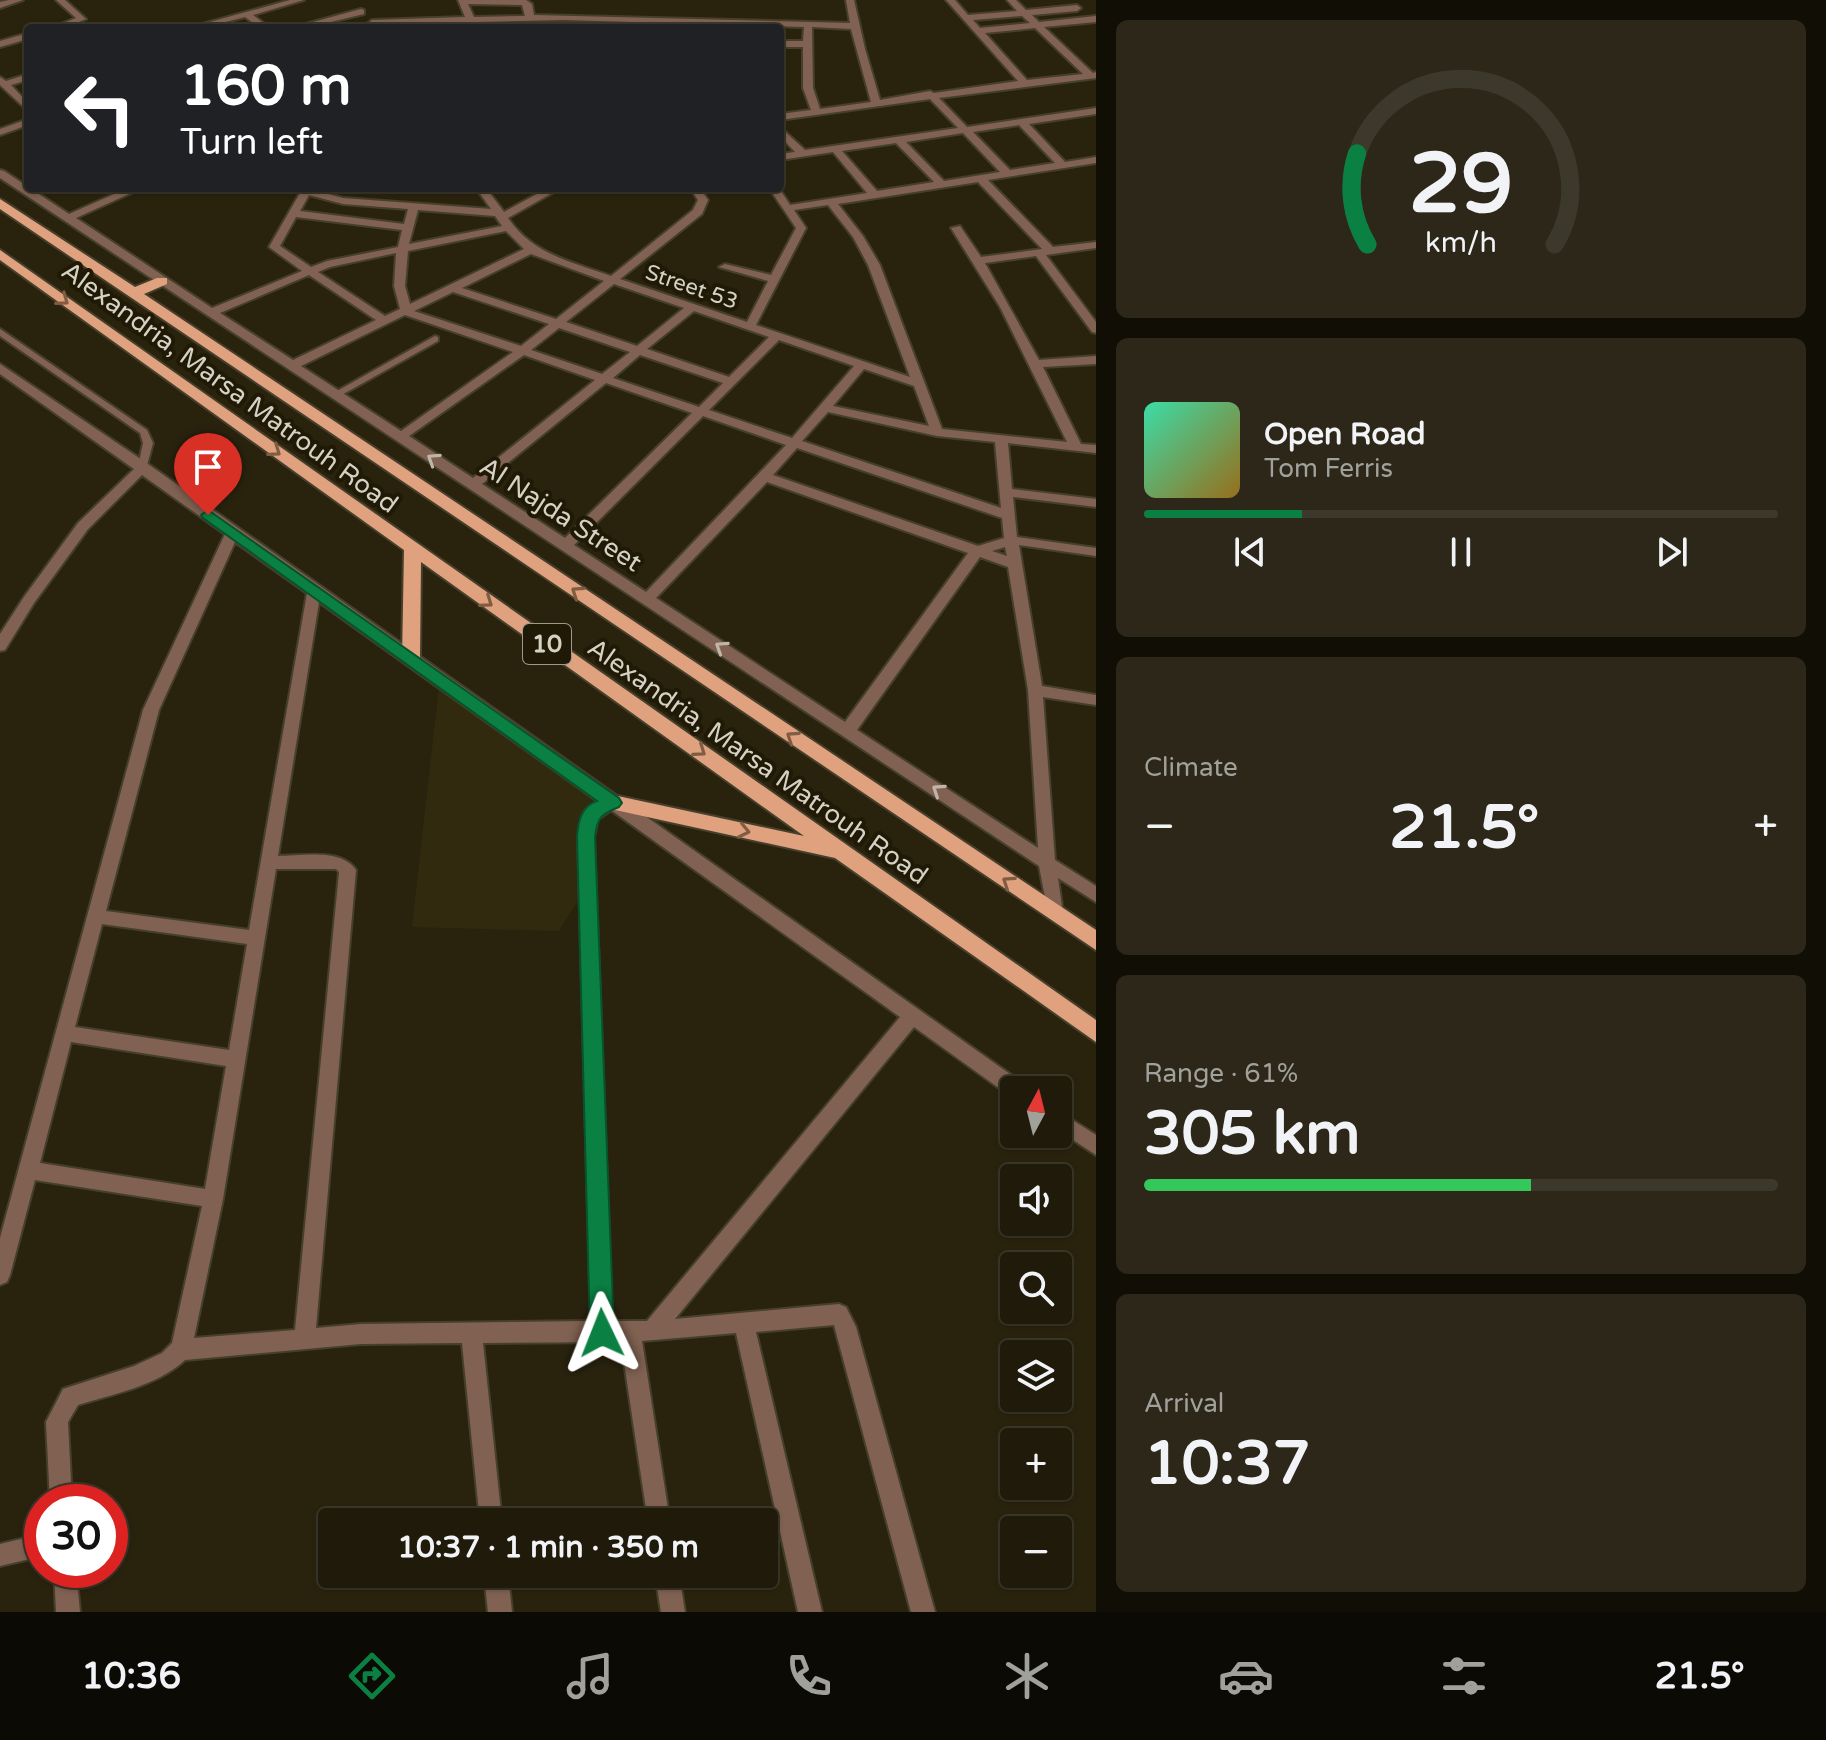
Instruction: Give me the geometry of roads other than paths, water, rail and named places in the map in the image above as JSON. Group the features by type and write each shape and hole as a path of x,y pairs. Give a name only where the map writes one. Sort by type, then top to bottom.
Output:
{"main road":[{"name":"Alexandria, Marsa Matrouh Road","path":"0,203 1096,941"},
{"name":"Alexandria, Marsa Matrouh Road","path":"0,254 1096,1032"},
{"path":"134,293 162,281"},
{"path":"411,659 413,549"},
{"path":"613,803 844,852"}],"street":[{"path":"0,5 19,0"},
{"path":"60,0 82,19 67,24"},
{"path":"206,24 300,0"},
{"path":"349,0 373,24"},
{"path":"850,0 876,103"},
{"path":"950,0 1025,83"},
{"path":"1011,0 1094,75"},
{"path":"1069,0 1094,21"},
{"path":"530,18 527,3 462,1 472,24 530,18 550,23 808,23 856,26"},
{"path":"965,18 1077,8"},
{"path":"312,24 361,12"},
{"path":"245,13 260,24"},
{"path":"977,31 1094,21"},
{"path":"808,23 808,88 816,111"},
{"path":"0,44 24,37"},
{"path":"784,44 808,44"},
{"path":"784,116 930,94 1094,75"},
{"path":"2,82 24,78"},
{"path":"2,82 24,104"},
{"path":"930,94 1008,174"},
{"path":"784,156 1096,111"},
{"path":"1021,121 1062,165"},
{"path":"0,132 24,123"},
{"path":"784,134 802,153"},
{"path":"898,139 942,185"},
{"path":"835,149 875,195"},
{"path":"789,208 1096,160"},
{"name":"Al Najda Street","path":"6,177 24,189"},
{"path":"981,179 1044,252 1096,330"},
{"name":"Al Najda Street","path":"29,192 1096,895"},
{"path":"68,218 128,192"},
{"path":"300,192 295,214 274,247 386,322"},
{"path":"309,192 361,203 414,206 503,219"},
{"path":"356,192 361,203"},
{"name":"Street 53","path":"484,192 531,250 919,384"},
{"path":"209,313 306,270 403,248 503,219 549,192"},
{"path":"400,437 521,352 698,212 703,200 698,192"},
{"path":"750,326 801,228 777,192"},
{"path":"832,203 858,236 874,265 937,432"},
{"path":"407,312 400,288 403,248 414,206"},
{"path":"295,214 408,228"},
{"path":"956,228 980,260 1076,447"},
{"path":"980,260 1096,245"},
{"path":"291,366 531,250"},
{"path":"725,267 776,280"},
{"path":"454,289 733,382"},
{"path":"1081,309 1096,306"},
{"path":"473,485 692,307"},
{"path":"407,312 1010,516"},
{"path":"566,545 777,336"},
{"path":"1034,364 1096,360"},
{"path":"647,599 765,477 862,364"},
{"path":"0,368 1000,1078"},
{"path":"827,408 937,432 1096,449"},
{"path":"1001,439 1011,540 1035,690 1047,863 1055,913"},
{"path":"0,646 83,526 143,467"},
{"path":"765,477 1015,564"},
{"path":"1007,492 1096,503"},
{"path":"0,1275 151,710 233,532"},
{"path":"848,730 976,552 1011,540 1096,552"},
{"path":"180,1350 213,1199 267,862 293,732 314,590"},
{"path":"1035,690 1096,700"},
{"path":"602,1333 586,837 587,821 595,808 613,803"},
{"path":"267,862 331,862 345,865 348,870 305,1339"},
{"path":"95,916 254,938"},
{"path":"658,1508 641,1331 912,1016"},
{"path":"64,1033 235,1059"},
{"path":"1072,1129 1096,1146"},
{"path":"28,1170 213,1199"},
{"path":"60,1484 57,1422 71,1397 154,1369 180,1350 361,1334 641,1331 839,1314 923,1612"},
{"path":"744,1323 810,1612"},
{"path":"471,1333 490,1508"},
{"path":"0,1555 24,1549"},
{"path":"66,1588 68,1612"},
{"path":"497,1588 500,1612"},
{"path":"669,1588 673,1612"}],"lane":[{"path":"0,332 144,432 148,443 143,467"},
{"path":"335,395 435,339"}]}
